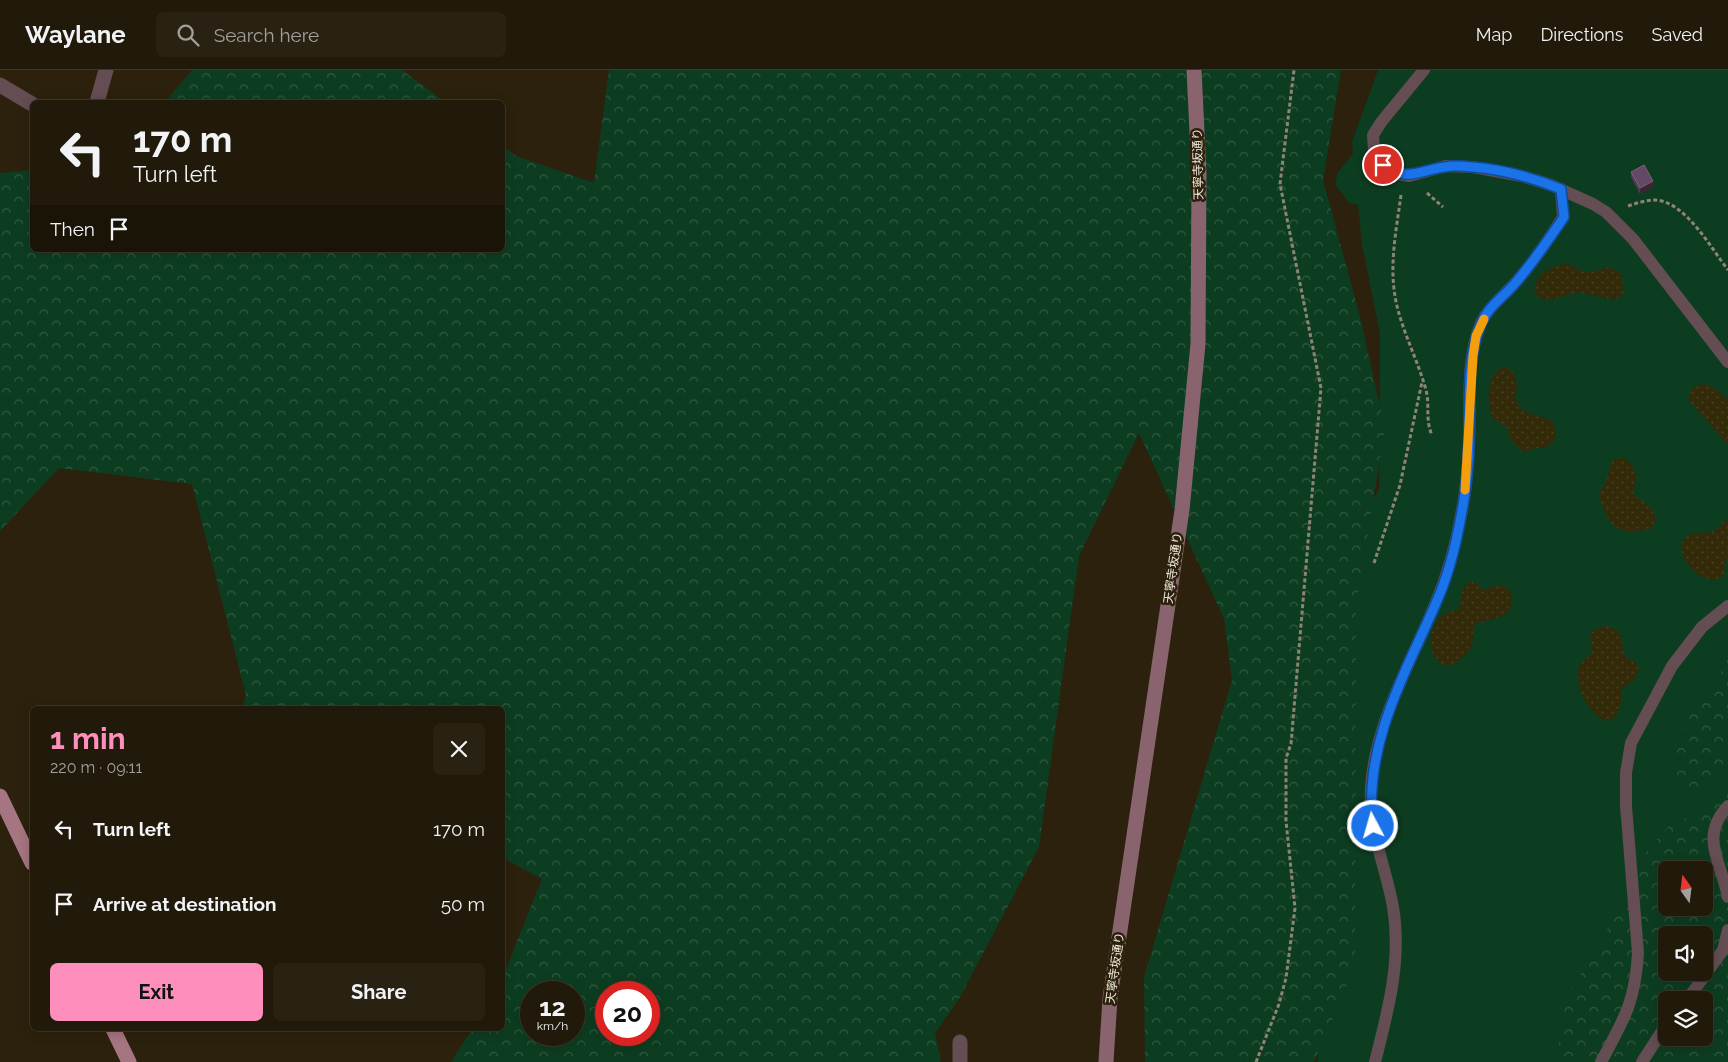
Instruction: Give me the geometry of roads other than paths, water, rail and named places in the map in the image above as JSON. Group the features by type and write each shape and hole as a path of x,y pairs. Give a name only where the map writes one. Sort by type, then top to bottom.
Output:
{"main road":[{"path":"0,796 30,859"},
{"path":"114,1031 129,1062"}],"street":[{"path":"98,100 106,70"},
{"name":"天寧寺坂通り","path":"1106,1062 1110,998 1182,510 1198,344 1199,173 1194,70"},
{"path":"0,85 30,103"},
{"path":"960,1042 960,1062"}],"lane":[{"path":"1424,70 1382,120 1373,135 1374,150 1383,165 1394,173 1409,176 1446,166 1473,167 1522,176 1561,189 1606,212 1633,239 1728,362"},
{"path":"1375,1062 1392,991 1396,932 1390,888 1373,826 1371,806 1374,765 1399,684 1436,602 1448,568 1461,516 1469,443 1470,381 1476,336 1487,313 1516,282 1564,217 1561,189"},
{"path":"1601,1062 1634,998 1637,975 1638,953 1626,806 1626,773 1631,743 1672,666 1702,627 1728,606"},
{"path":"1728,806 1718,817 1712,838 1728,897"},
{"path":"1693,991 1723,950 1728,930"},
{"path":"1642,1062 1658,1037"}]}
